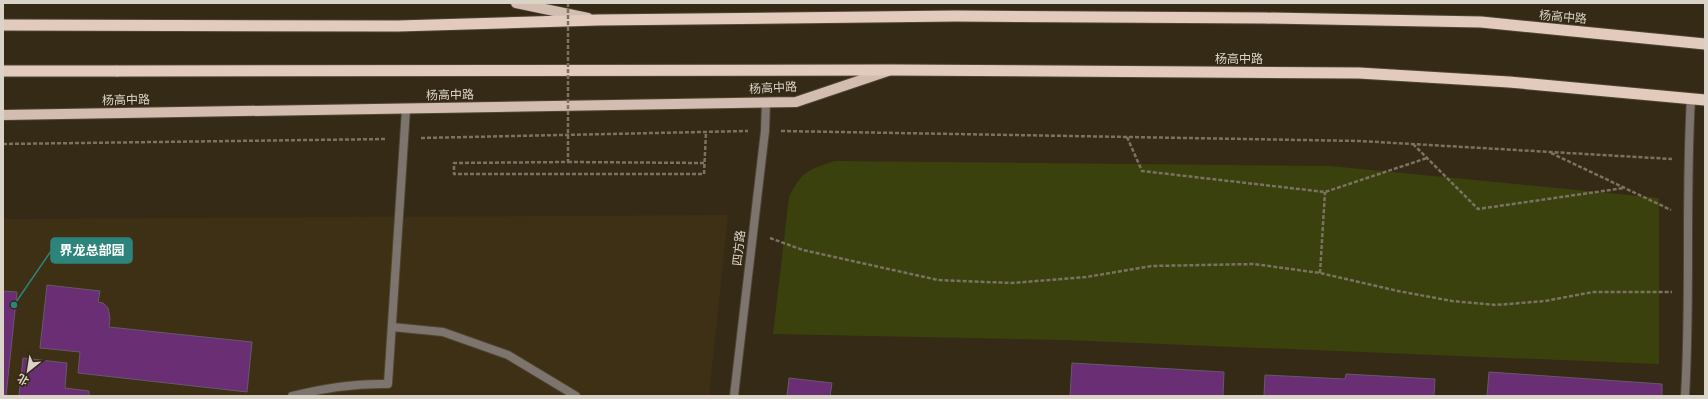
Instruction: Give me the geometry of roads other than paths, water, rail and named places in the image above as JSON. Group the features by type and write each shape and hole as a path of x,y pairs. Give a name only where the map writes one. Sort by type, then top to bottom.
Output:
{"highway":[{"name":"杨高中路","path":"3,25 398,26 598,20 972,16 1265,18 1481,22 1705,44"},
{"name":"杨高中路","path":"3,71 892,70 1359,73 1509,82 1705,100"}],"main road":[{"path":"516,3 598,20"},
{"name":"杨高中路","path":"3,115 796,102 892,70"}],"street":[{"path":"1685,396 1688,292 1687,160 1691,98"},
{"name":"四方路","path":"734,396 766,102"},
{"path":"292,396 324,388 369,383 388,384 406,109"},
{"path":"392,327 443,332 508,355 576,396"}],"place":[{"name":"界龙总部园","path":"14,305"}]}
